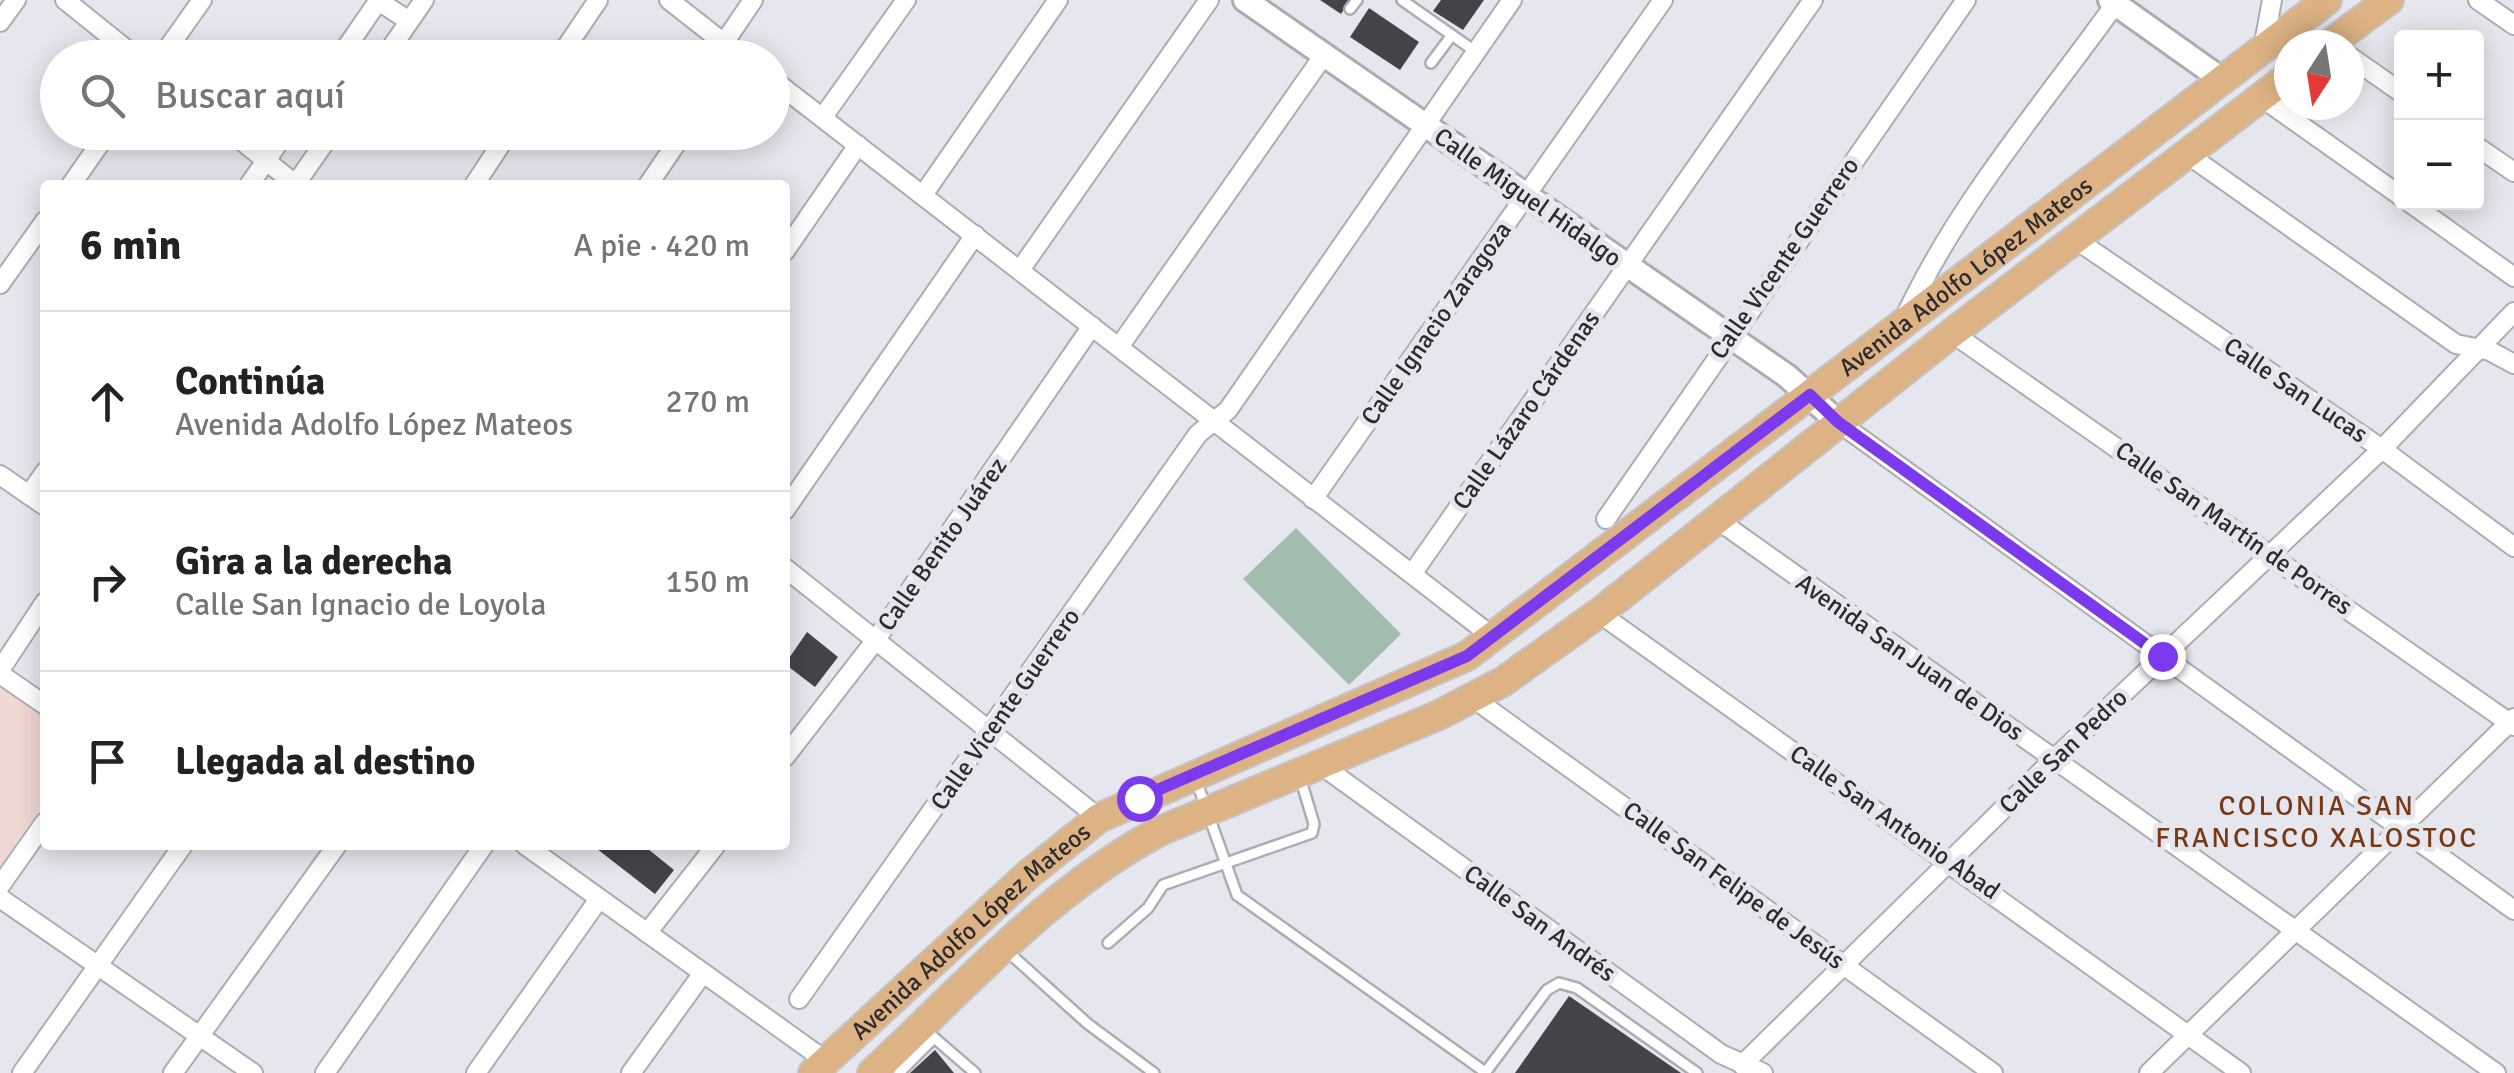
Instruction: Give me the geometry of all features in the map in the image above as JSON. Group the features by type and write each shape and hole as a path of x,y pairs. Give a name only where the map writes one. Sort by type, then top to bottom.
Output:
{"main road":[{"name":"Avenida Adolfo López Mateos","path":"820,1067 1030,873 1099,818 1446,668 1494,637 2326,0"},
{"path":"2355,30 2390,0"},
{"name":"Avenida Adolfo López Mateos","path":"872,1073 928,1032 1005,949 1117,854 1473,698 1599,612 1952,333 2274,88"}],"street":[{"path":"0,22 16,0"},
{"path":"64,0 114,40"},
{"path":"174,40 202,0"},
{"path":"351,40 378,0 409,22"},
{"path":"396,40 424,0"},
{"path":"571,40 598,0"},
{"path":"669,0 719,40"},
{"path":"740,40 754,0"},
{"path":"823,117 906,0"},
{"path":"923,195 1058,0"},
{"path":"1020,270 1209,0"},
{"name":"Calle Miguel Hidalgo","path":"1245,0 1728,336 1810,395 1838,422"},
{"name":"Calle Vicente Guerrero","path":"799,999 1198,434 1228,410 1512,0"},
{"name":"Calle Ignacio Zaragoza","path":"1313,498 1663,0"},
{"name":"Calle Lázaro Cárdenas","path":"1412,574 1812,0"},
{"name":"Calle Vicente Guerrero","path":"1606,519 1728,336 1966,0"},
{"path":"2263,49 2272,0"},
{"path":"2478,0 2514,25"},
{"path":"1901,327 1938,251 2115,1 2224,80"},
{"path":"1119,347 1324,55"},
{"path":"2364,67 2394,88"},
{"path":"790,92 1494,637"},
{"path":"2261,98 2394,191"},
{"path":"790,244 858,145"},
{"path":"74,180 95,150"},
{"path":"254,150 290,180"},
{"path":"252,180 273,150"},
{"path":"299,180 320,150"},
{"path":"477,180 497,150"},
{"path":"651,180 672,150"},
{"path":"2484,151 2514,172"},
{"path":"2187,154 2456,344 2514,364"},
{"path":"2420,210 2514,277"},
{"path":"0,284 40,228"},
{"path":"790,503 976,235"},
{"name":"Calle San Lucas","path":"2075,238 2382,449 2514,547"},
{"name":"Calle San Pedro","path":"1742,1065 2054,759 2382,449 2514,312"},
{"name":"Calle Benito Juárez","path":"790,751 875,641 1092,326"},
{"name":"Calle San Martín de Porres","path":"1952,333 2513,722"},
{"path":"1838,422 2514,910"},
{"path":"0,475 37,500"},
{"name":"Avenida San Juan de Dios","path":"1715,518 2496,1073"},
{"path":"790,572 1099,818"},
{"path":"40,610 0,672 40,701"},
{"name":"Calle San Antonio Abad","path":"1599,612 1951,861 2241,1073"},
{"name":"Calle San Felipe de Jesús","path":"1473,698 1993,1073"},
{"path":"2149,1073 2513,722"},
{"name":"Calle San Andrés","path":"1310,770 1742,1065 1763,1073"},
{"path":"0,886 40,829"},
{"path":"22,1073 179,850"},
{"path":"173,1073 333,850"},
{"path":"325,1073 481,850"},
{"path":"532,850 703,973 820,1067"},
{"path":"648,932 712,850"},
{"path":"0,898 253,1073"},
{"path":"476,1073 599,898"},
{"path":"631,1073 703,973"}],"lane":[{"path":"1402,0 1476,52"},
{"path":"1431,64 1452,35"},
{"path":"1108,943 1148,908 1163,885 1312,833 1310,770"},
{"path":"1194,776 1241,899 1485,1072 1547,990 1568,983 1697,1073"},
{"path":"1005,949 1088,1024 1154,1073"},
{"path":"899,1073 928,1032 975,1073"}],"shaded area":[{"path":"0,679 40,706 40,808 0,867"}],"green space":[{"path":"1296,528 1401,634 1349,685 1243,579"}],"building":[{"path":"1320,0 1350,0 1341,14"},
{"path":"1441,0 1484,0 1463,30 1433,11"},
{"path":"1369,8 1419,42 1400,70 1350,37"},
{"path":"807,632 838,657 815,687 790,668 790,657"},
{"path":"598,850 649,850 674,870 655,894"},
{"path":"1569,996 1681,1073 1515,1073"},
{"path":"935,1050 954,1073 910,1073"}],"district":[{"name":"COLONIA SAN FRANCISCO XALOSTOC","path":"2317,822"}],"route":[{"path":"1139,798 1467,656 1810,395 1838,422 2162,656"}]}
